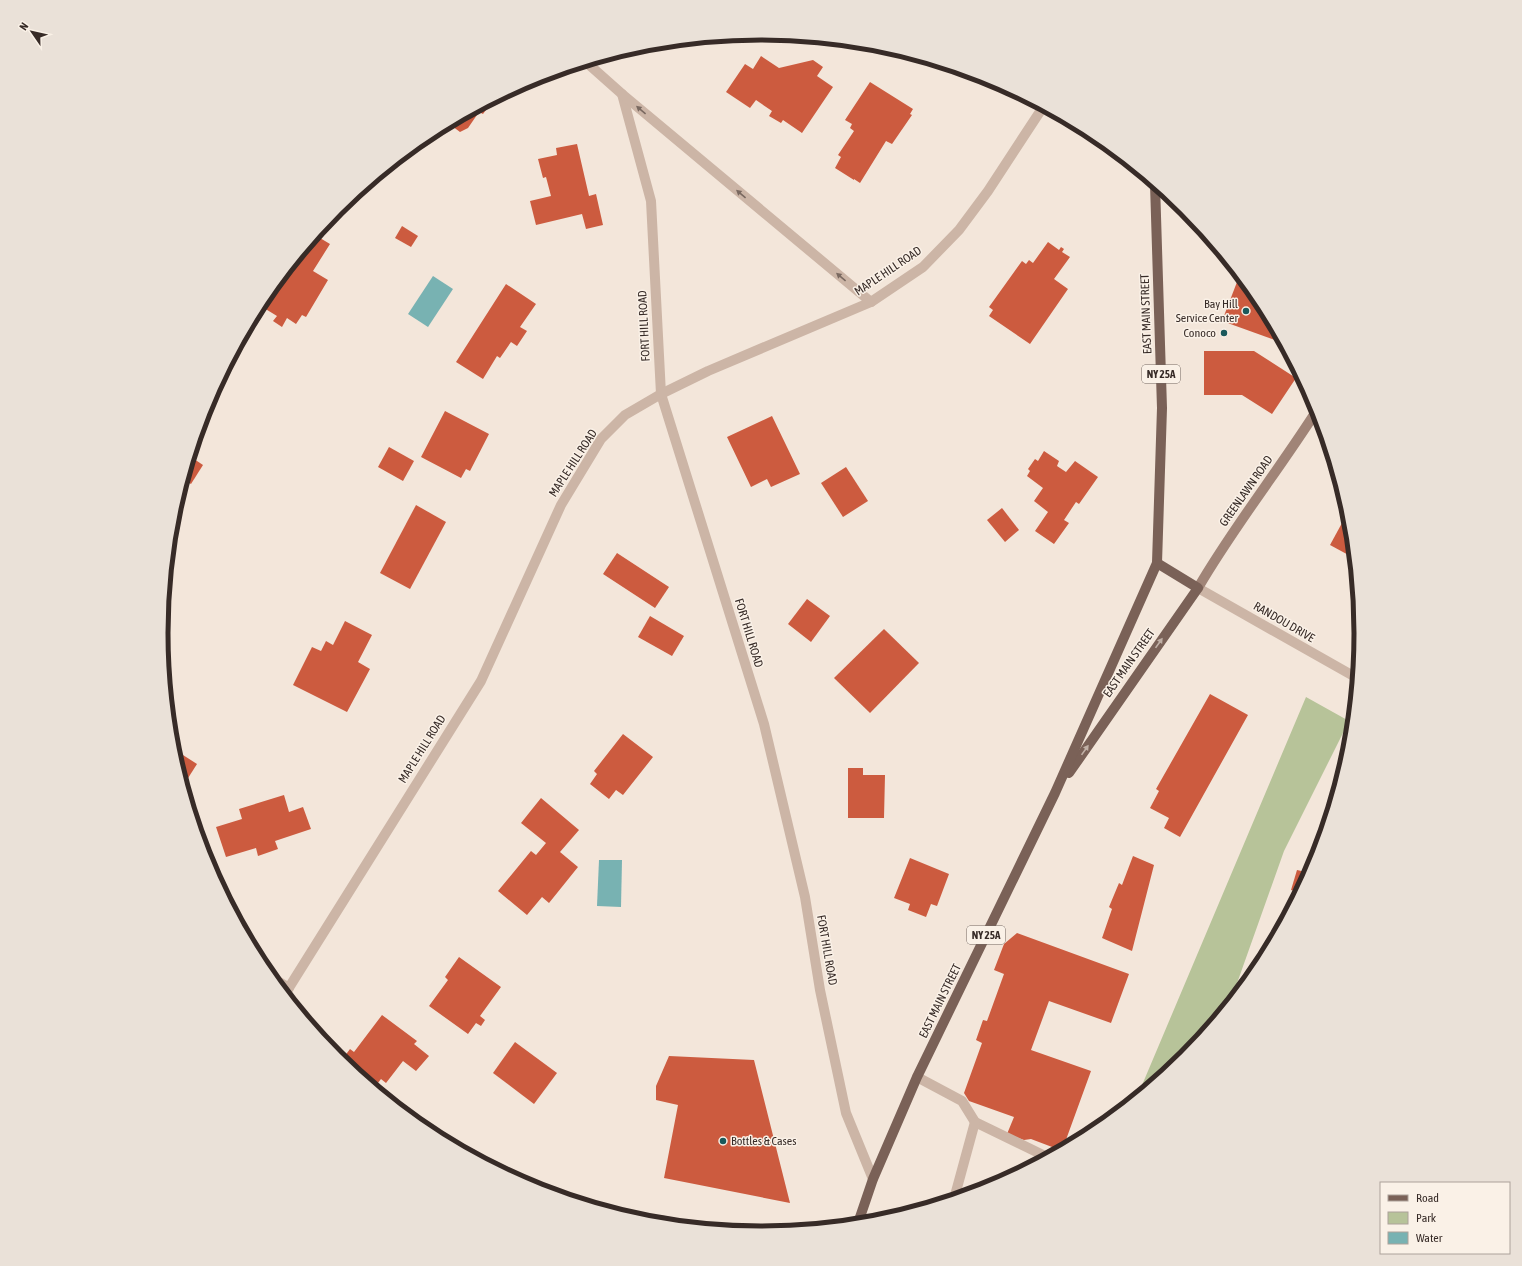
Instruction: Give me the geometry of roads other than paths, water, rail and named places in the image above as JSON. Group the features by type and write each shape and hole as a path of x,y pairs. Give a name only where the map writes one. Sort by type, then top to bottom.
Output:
{"main road":[{"name":"EAST MAIN STREET","path":"860,1218 873,1179 917,1077 1055,793 1156,563 1162,408 1155,190"},
{"name":"GREENLAWN ROAD","path":"1198,588 1219,552 1313,416"},
{"path":"1156,563 1198,588"},
{"name":"EAST MAIN STREET","path":"1055,793 1198,588"}],"street":[{"path":"590,65 871,302"},
{"name":"FORT HILL ROAD","path":"622,94 651,201 661,394 764,724 805,897 820,990 846,1113 873,1179"},
{"name":"MAPLE HILL ROAD","path":"288,990 481,681 561,506 601,439 625,415 661,394 708,371 871,302 923,267 959,230 988,191 1041,110"},
{"name":"RANDOU DRIVE","path":"1198,588 1353,676"},
{"path":"917,1077 962,1101 975,1122 1042,1155"},
{"path":"955,1194 975,1122"}],"water":[{"path":"433,276 453,289 428,327 408,314"},
{"path":"599,860 622,860 621,907 597,906"}],"place":[{"name":"Bay Hill Service Center","path":"1246,311"},
{"name":"Conoco","path":"1224,333"},
{"name":"Bottles & Cases","path":"723,1141"}]}
